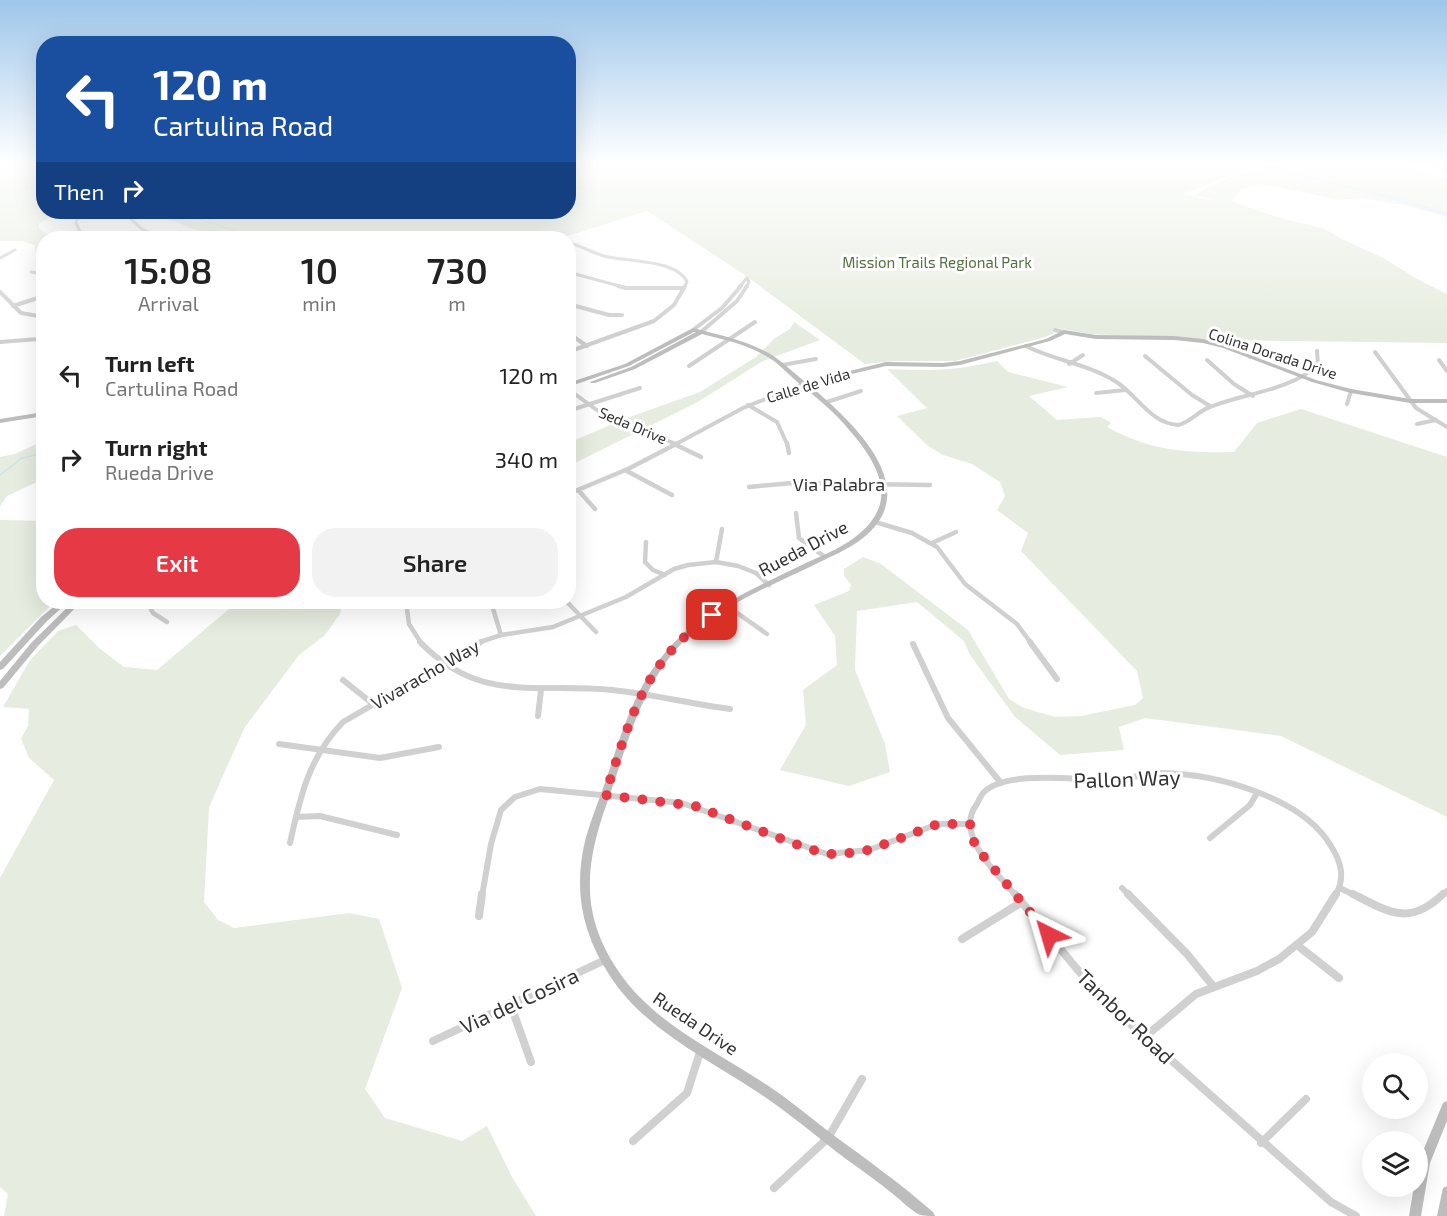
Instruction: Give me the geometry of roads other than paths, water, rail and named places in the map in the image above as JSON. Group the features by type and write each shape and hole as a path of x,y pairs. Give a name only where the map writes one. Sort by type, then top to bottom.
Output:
{"street":[{"path":"132,220 146,231"},
{"path":"576,245 605,256 667,266 686,277 684,288 674,305 654,321 576,349"},
{"path":"0,257 15,250"},
{"path":"31,272 36,273"},
{"path":"576,274 630,289 684,288"},
{"path":"576,382 627,364 693,330 723,308 747,278 749,282 737,301 700,332 669,351 633,368 576,388"},
{"path":"0,292 24,314 36,316"},
{"path":"13,306 36,299"},
{"path":"576,306 609,315 622,315"},
{"path":"689,366 755,322"},
{"path":"693,330 759,350 782,365 843,417 878,465 885,484"},
{"name":"Colina Dorada Drive","path":"1055,330 1096,337 1185,339 1211,343 1351,391 1410,400 1447,401"},
{"name":"Calle de Vida","path":"576,492 625,470 774,392 876,365 960,363 1048,340 1064,332"},
{"path":"576,338 587,346"},
{"path":"0,342 36,339"},
{"path":"1026,346 1038,353 1111,379 1126,390 1149,414 1172,425 1185,425 1198,412 1210,406 1253,396 1302,376 1318,364 1317,351"},
{"path":"1250,357 1260,351"},
{"path":"1375,352 1416,408 1447,427"},
{"path":"1070,364 1083,355"},
{"path":"1144,356 1167,372 1188,393 1210,406"},
{"path":"782,365 816,359"},
{"path":"1207,360 1234,384 1253,396"},
{"path":"1439,360 1447,371"},
{"path":"576,408 640,388"},
{"path":"1096,393 1126,390"},
{"path":"827,402 861,391"},
{"path":"1347,404 1351,391"},
{"name":"Seda Drive","path":"576,395 605,416 676,444 700,457"},
{"path":"748,405 780,424 784,430 789,453"},
{"path":"0,421 36,415"},
{"path":"1417,424 1436,420"},
{"path":"625,470 672,495"},
{"name":"Via Palabra","path":"748,487 792,483 930,485"},
{"name":"Rueda Drive","path":"885,484 885,502 875,522 857,540 726,606 699,624 676,645 655,670 640,695 605,795 586,854 584,878 588,915 605,960 638,1004 658,1021 801,1115 929,1216"},
{"path":"579,491 596,509"},
{"path":"796,513 799,538 825,557"},
{"path":"875,522 912,533 932,543 944,553 965,584 1017,624 1057,679"},
{"path":"716,562 722,529"},
{"path":"932,543 956,532"},
{"path":"646,542 645,562 653,570 665,575"},
{"name":"Vivaracho Way","path":"290,843 308,769 319,747 343,722 474,644 501,635 537,631 579,617 626,597 687,564 716,562 738,566 756,573 769,585"},
{"path":"726,606 767,634"},
{"path":"0,667 56,609"},
{"path":"0,686 35,644 70,609"},
{"path":"151,609 167,622"},
{"path":"405,609 412,632 423,646 443,662 487,685 541,690 612,690 730,709"},
{"path":"493,609 501,635"},
{"path":"573,609 596,632"},
{"path":"479,916 497,816 506,804 520,794 540,789 695,806 827,854 869,850 938,824 970,824 974,805 984,792 1001,783 948,718 913,644"},
{"path":"343,680 373,704"},
{"path":"538,716 541,690"},
{"path":"279,744 319,747 380,758 439,747"},
{"name":"Pallon Way","path":"1001,783 1023,779 1115,780 1160,773 1199,776 1257,793 1288,804 1322,831 1339,860 1342,874 1340,888"},
{"path":"1210,838 1250,805 1257,793"},
{"path":"296,817 320,816 397,836"},
{"name":"Tambor Road","path":"970,824 975,846 1077,969 1118,1013 1146,1036 1261,1143 1330,1202 1356,1216"},
{"path":"1122,888 1187,954 1213,986"},
{"path":"1146,1036 1196,994 1257,971 1297,945 1312,932 1340,888 1379,907 1411,914 1424,911 1447,891"},
{"path":"962,939 1022,902"},
{"path":"1297,945 1339,978"},
{"name":"Via del Cosira","path":"433,1041 605,960"},
{"path":"510,1003 531,1062"},
{"path":"633,1141 687,1093 701,1049"},
{"path":"774,1188 828,1138 862,1079"},
{"path":"1261,1143 1306,1098"},
{"path":"1415,1216 1424,1163 1447,1107"},
{"path":"1443,1216 1447,1192"}],"waterway":[{"path":"201,220 236,231"},
{"path":"0,475 22,458 36,455"}],"park label":[{"name":"Mission Trails Regional Park","path":"937,262"}]}
